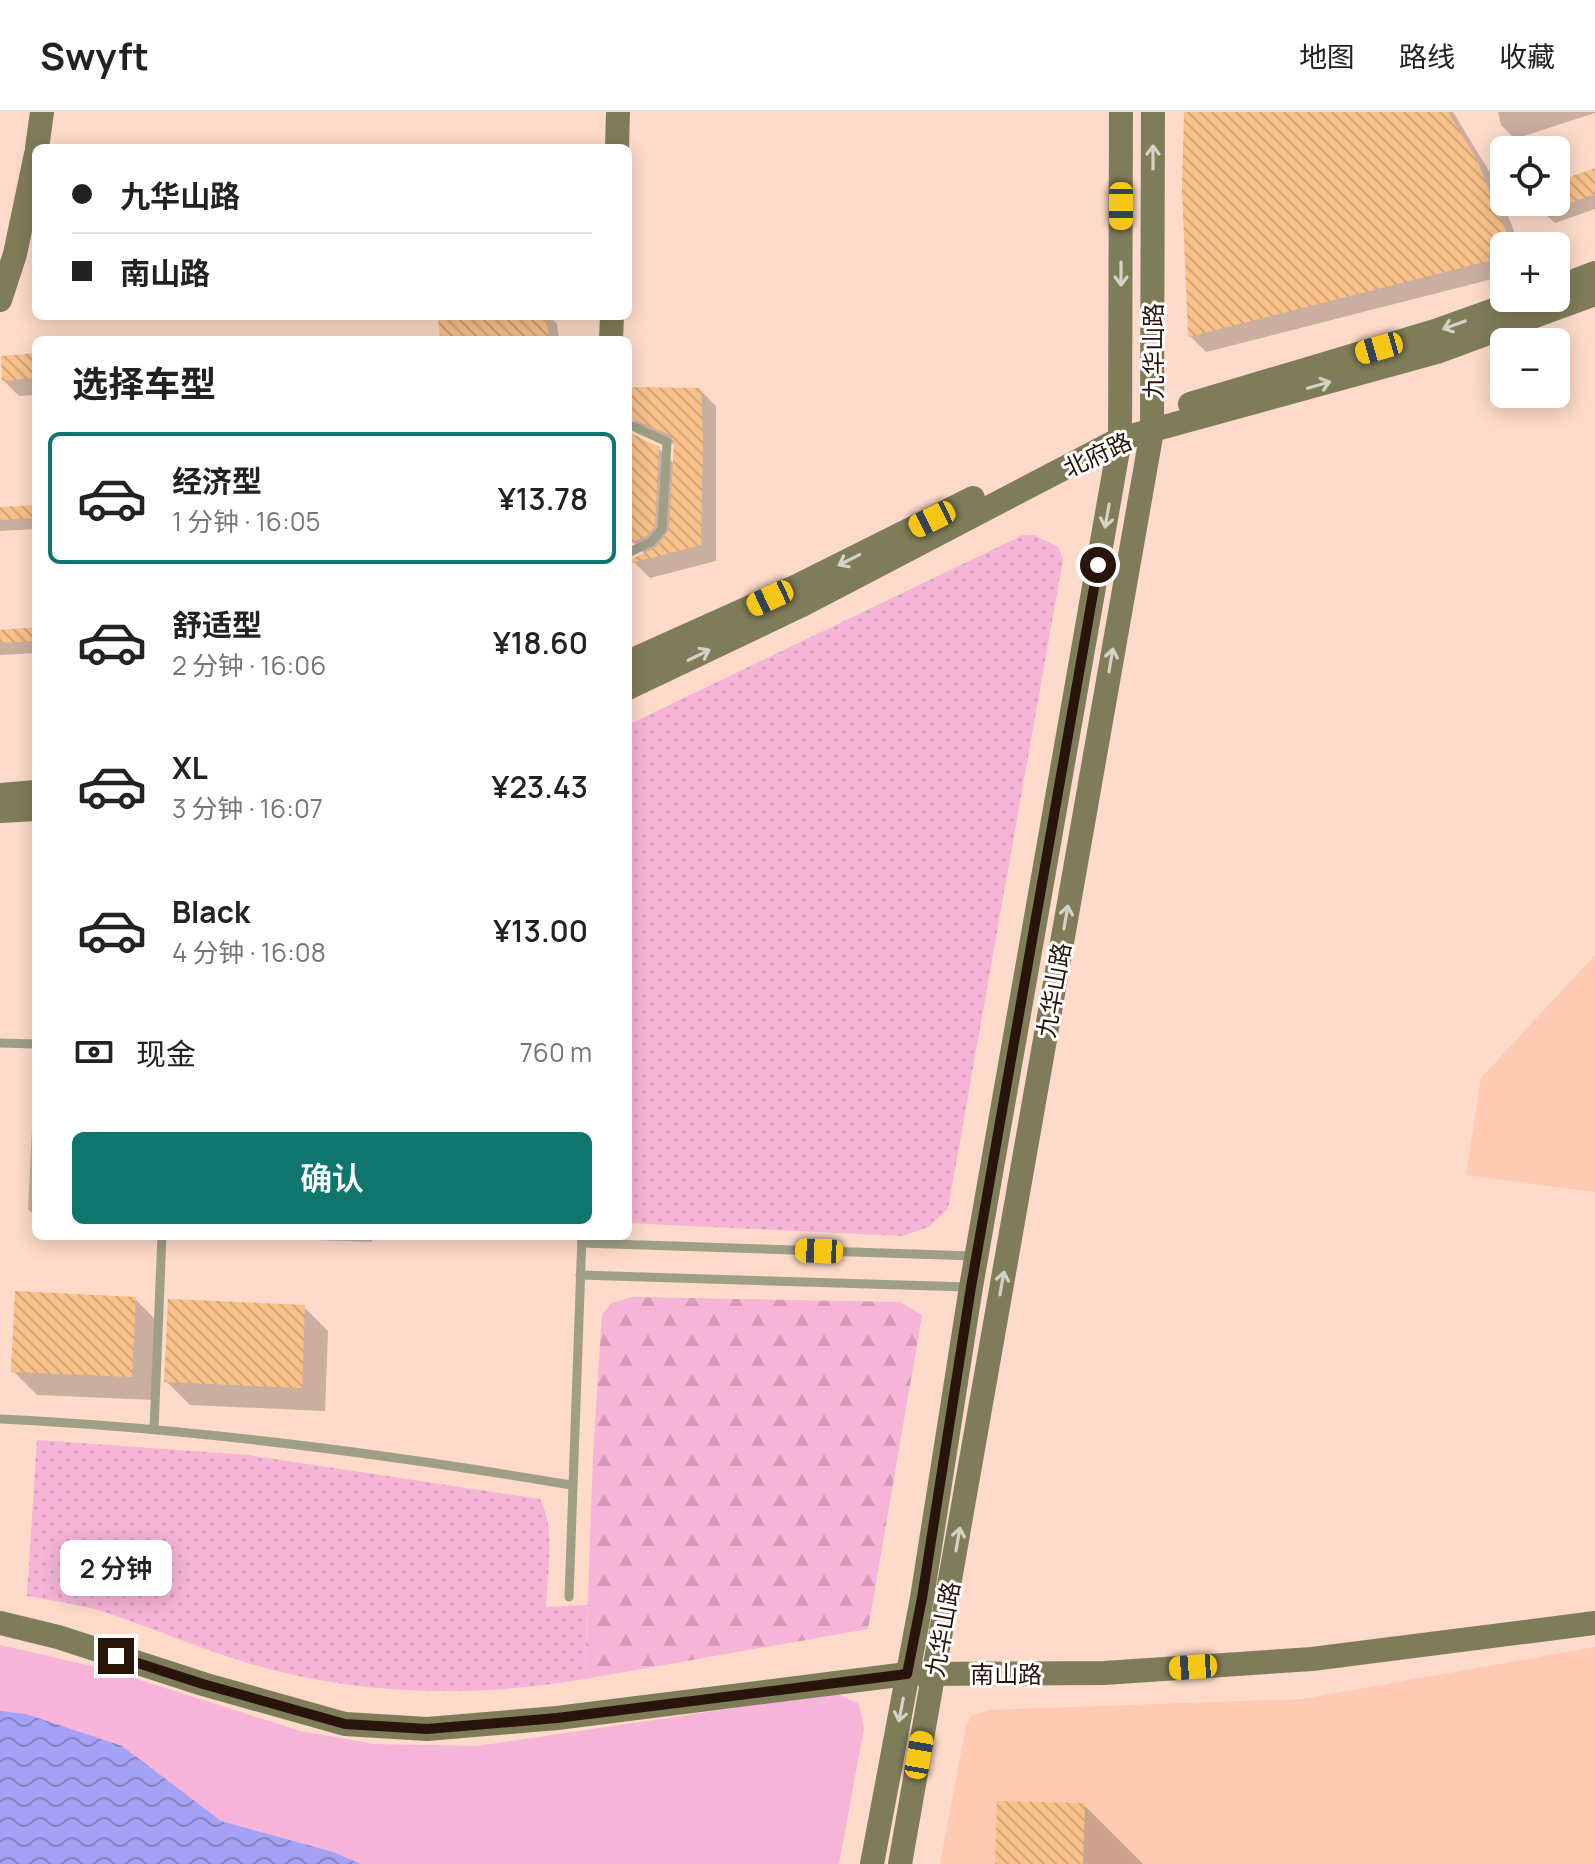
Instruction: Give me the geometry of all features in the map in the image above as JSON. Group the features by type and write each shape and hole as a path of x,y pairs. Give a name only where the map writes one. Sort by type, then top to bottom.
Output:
{"main road":[{"path":"38,144 42,112"},
{"path":"617,144 618,112"},
{"name":"九华山路","path":"872,1864 922,1598 971,1287 1120,432 1121,112"},
{"name":"九华山路","path":"900,1864 1152,423 1153,112"},
{"path":"0,300 15,254 32,173"},
{"path":"1570,283 1595,273"},
{"name":"北府路","path":"632,660 797,586 1120,432 1437,352 1595,294"},
{"name":"北府路","path":"1152,423 1490,311"},
{"name":"北府路","path":"632,686 800,606 1120,432"},
{"path":"0,795 32,792"},
{"path":"0,811 32,809"},
{"name":"南山路","path":"0,1623 58,1637 203,1684 345,1724 427,1729 557,1718 907,1674 1104,1673 1312,1659 1595,1623"}],"lane":[{"path":"632,426 667,442 662,529 651,542 632,551"},
{"path":"0,1043 32,1044"},
{"path":"154,1429 162,1240"},
{"path":"569,1597 582,1240 977,1256"},
{"path":"580,1275 971,1287"},
{"path":"0,1419 154,1429 404,1457 571,1485"}],"shaded area":[{"path":"1595,955 1595,1192 1466,1175 1481,1078"},
{"path":"1595,1647 1595,1864 940,1864 966,1726 972,1716 988,1710 1303,1699"}],"green space":[{"path":"1023,535 1034,535 1058,547 1063,559 948,1209 928,1227 902,1236 632,1223 632,723"},
{"path":"632,1297 900,1302 922,1315 868,1629 585,1679 602,1314 612,1303"},
{"path":"37,1440 248,1455 540,1499 549,1538 546,1607 587,1605 585,1679 458,1691 373,1688 331,1682 248,1663 101,1611 27,1596"},
{"path":"0,1645 109,1670 300,1731 375,1744 478,1746 836,1693 859,1704 864,1728 839,1864 0,1864"}],"water":[{"path":"0,1711 26,1714 122,1746 221,1821 333,1852 361,1864 0,1864"}],"building":[{"path":"1184,112 1448,112 1476,158 1490,192 1490,216 1500,216 1506,232 1490,232 1490,261 1188,337 1182,189"},
{"path":"1595,168 1595,194 1570,203 1570,177"},
{"path":"438,320 547,320 549,336 440,336"},
{"path":"32,353 32,378 2,381 1,356"},
{"path":"632,387 701,388 703,440 701,545 632,563 632,559 656,547 669,530 674,442 670,435 632,419"},
{"path":"632,434 659,447 655,526 646,536 632,543"},
{"path":"32,505 32,518 0,520 0,507"},
{"path":"32,627 32,641 0,643 0,630"},
{"path":"15,1291 136,1297 132,1377 11,1372"},
{"path":"168,1299 305,1305 302,1388 164,1382"},
{"path":"997,1801 1085,1803 1083,1864 995,1864"}],"route":[{"path":"116,1656 345,1724 427,1729 557,1718 907,1674 971,1287 1098,565"}]}
